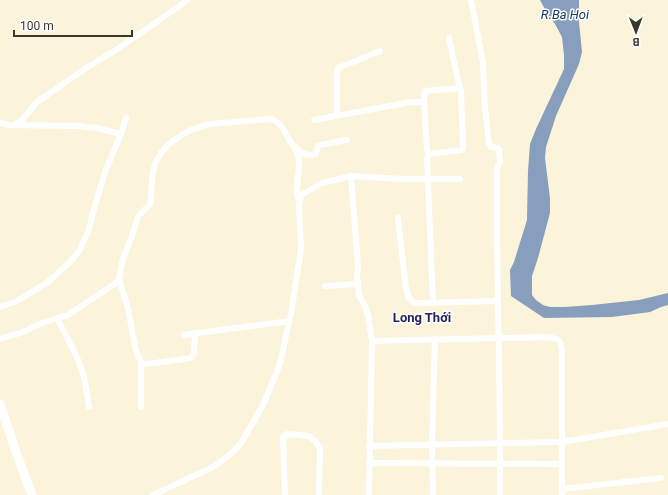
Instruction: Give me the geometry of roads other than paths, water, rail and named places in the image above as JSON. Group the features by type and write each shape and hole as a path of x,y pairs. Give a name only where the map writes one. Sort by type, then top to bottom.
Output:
{"main road":[{"path":"0,404 32,495"}],"street":[{"path":"15,124 22,120 37,102 188,0"},
{"path":"471,0 483,62 485,108 489,144 492,147 498,148 500,162 497,168 496,212 499,338 500,495"},
{"path":"429,154 462,150 463,145 461,90 449,38"},
{"path":"337,116 338,68 380,51"},
{"path":"433,303 427,158 429,154 427,150 424,95 425,91 460,88"},
{"path":"314,120 411,102 424,102"},
{"path":"0,308 17,301 48,282 71,261 79,251 89,230 105,172 126,118"},
{"path":"0,338 23,332 42,323 68,314 116,283 123,258 138,217 142,211 150,205 153,170 156,162 162,151 172,141 183,134 205,125 270,119 279,123 298,155 299,171 297,196 299,202 301,249 291,314 280,364 263,405 240,445 213,467 153,495"},
{"path":"0,123 9,125 79,126 97,128 121,134"},
{"path":"292,144 303,154 313,155 317,153 318,146 320,145 347,140"},
{"path":"299,202 301,194 304,192 322,183 351,176 403,179 460,179"},
{"path":"351,176 359,295 368,315 372,341 369,495"},
{"path":"398,218 406,289 409,298 415,303 498,301"},
{"path":"118,280 128,308 136,351 141,362 141,407"},
{"path":"326,286 358,284"},
{"path":"57,318 78,358 83,371 89,407"},
{"path":"184,335 289,321"},
{"path":"141,362 147,364 192,358 194,354 195,334"},
{"path":"372,341 547,337 557,339 561,343 562,351 562,492 661,478"},
{"path":"433,495 432,445 435,339"},
{"path":"369,446 562,442 668,424"},
{"path":"285,495 283,437 286,434 310,436 320,448 318,495"},
{"path":"369,463 562,464"}],"water":[{"name":"R.Ba Hoi","path":"540,0 579,0 579,22 582,52 579,64 556,116 546,147 545,158 550,198 550,213 532,276 532,295 543,305 550,307 565,307 639,300 668,293 668,305 650,312 612,317 544,318 511,296 510,270 514,262 527,220 530,144 564,69 562,37"}],"district":[{"name":"Long Thới","path":"422,317"}]}
